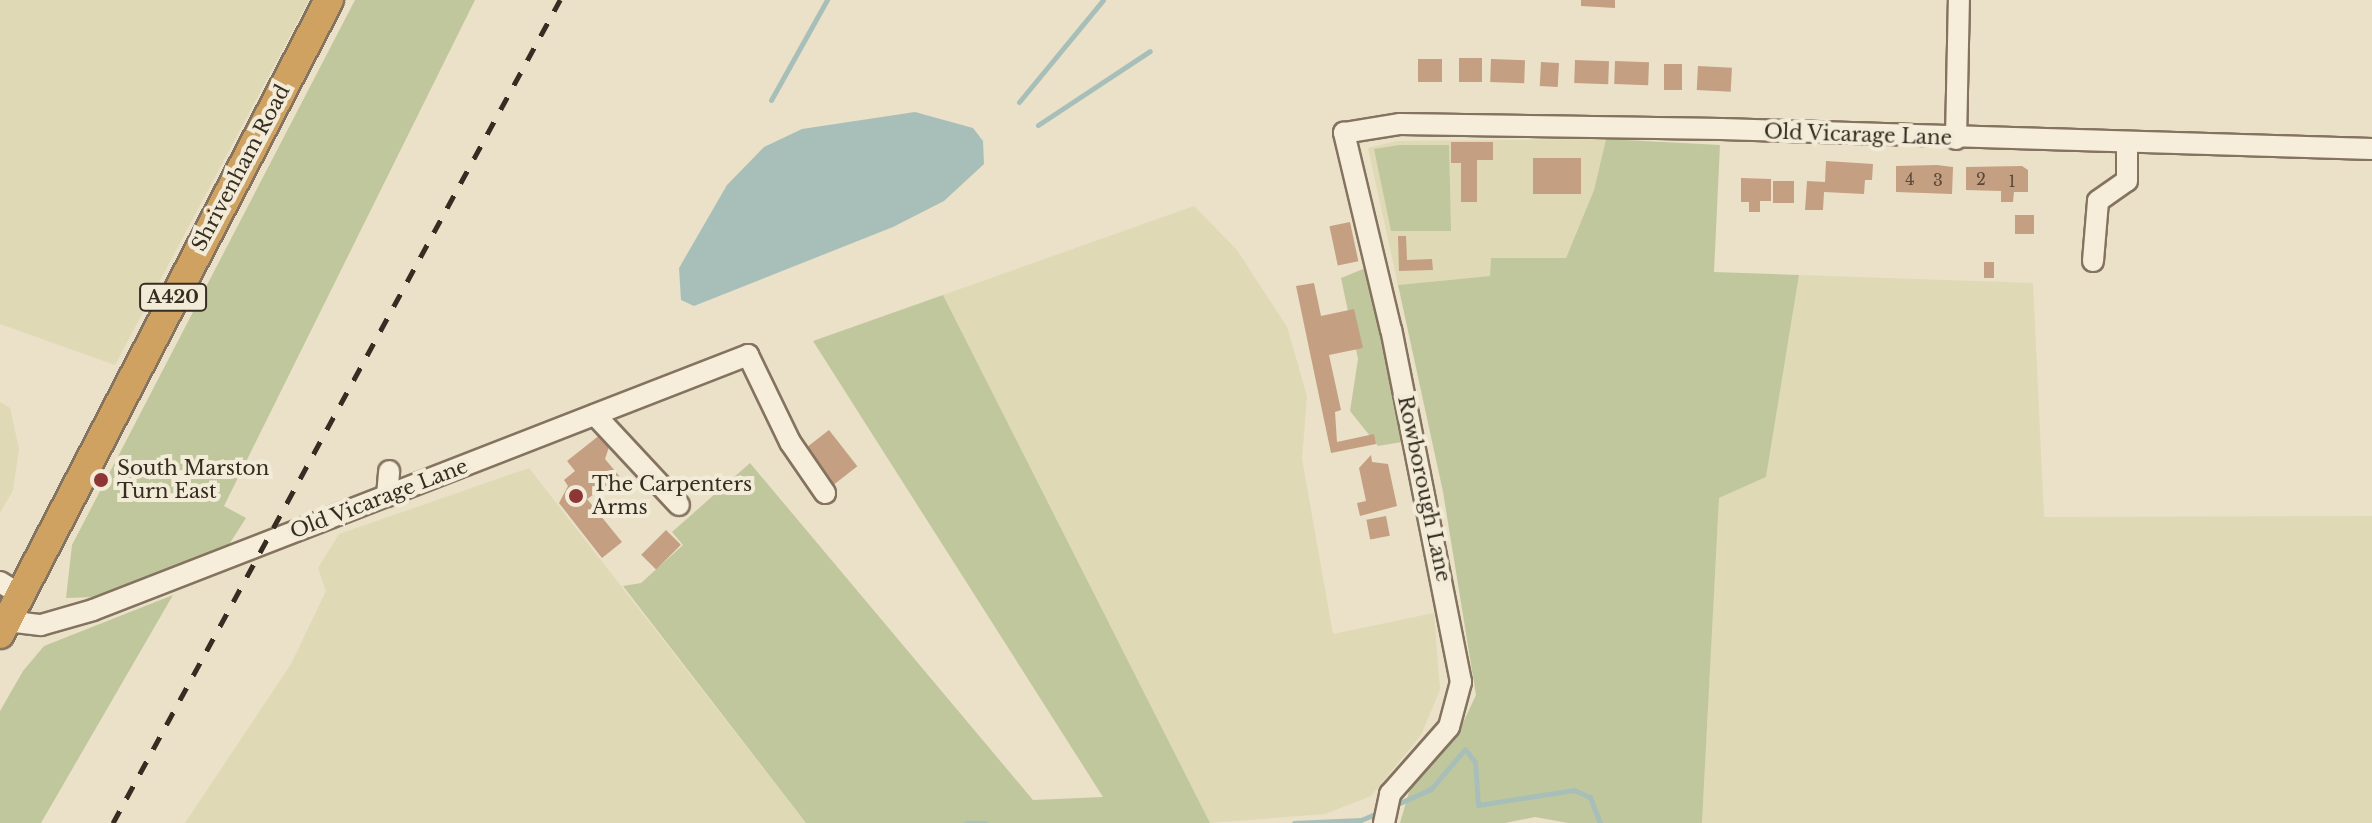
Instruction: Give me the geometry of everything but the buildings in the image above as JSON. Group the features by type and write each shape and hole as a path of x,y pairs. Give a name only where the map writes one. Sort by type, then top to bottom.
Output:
{"highway":[{"name":"Shrivenham Road","path":"4,628 10,588 329,0"}],"street":[{"path":"1956,139 1959,0"},
{"name":"Old Vicarage Lane","path":"1344,133 1400,124 2372,149"},
{"name":"Rowborough Lane","path":"1344,133 1391,330 1461,682 1449,727 1384,816"},
{"path":"2093,261 2098,201 2127,181 2127,143"},
{"name":"Old Vicarage Lane","path":"4,628 63,621 748,355 790,442 825,493"},
{"path":"595,415 679,505"},
{"path":"387,496 389,471"}],"shaded area":[{"path":"0,0 309,0 115,365 0,324"},
{"path":"1606,139 1594,190 1566,258 1491,258 1490,276 1398,285 1368,148 1397,141"},
{"path":"1194,206 1237,250 1287,327 1307,396 1302,459 1333,634 1434,613 1440,690 1421,735 1371,796 1325,814 1210,823 943,295"},
{"path":"1799,275 2033,283 2044,517 2372,516 2372,823 1702,823 1719,498 1766,477"},
{"path":"0,402 10,408 19,449 13,490 0,513"},
{"path":"529,468 806,823 185,823 291,664 326,591 318,568 339,534"}],"green space":[{"path":"355,0 475,0 224,506 246,518 228,546 96,597 66,598 72,545"},
{"path":"1606,139 1720,145 1714,272 1799,275 1766,477 1719,498 1702,823 1568,823 1535,817 1505,823 1400,823 1411,785 1462,725 1476,695 1443,492 1398,285 1490,276 1491,258 1566,258 1594,190"},
{"path":"1400,145 1449,145 1451,231 1391,231 1374,149"},
{"path":"1368,267 1402,442 1378,446 1350,411 1358,359 1341,278"},
{"path":"943,295 1210,823 806,823 623,586 641,583 683,545 672,532 750,463 1033,800 1103,797 813,341"},
{"path":"173,595 41,823 0,823 0,711 23,671 44,646"}],"water":[{"path":"915,112 973,128 983,141 984,164 944,201 893,227 694,306 681,300 679,268 727,185 764,147 802,129"}],"waterway":[{"path":"771,100 827,0"},
{"path":"1019,102 1103,0"},
{"path":"1038,125 1150,51"},
{"path":"1393,806 1431,789 1465,749 1475,762 1478,805 1574,790 1590,797 1600,823"},
{"path":"1294,823 1361,820 1380,812"},
{"path":"966,823 986,823"}],"railway":[{"path":"113,823 560,0"}],"place":[{"name":"South Marston Turn East","path":"101,480"},
{"name":"The Carpenters Arms","path":"576,496"}]}
